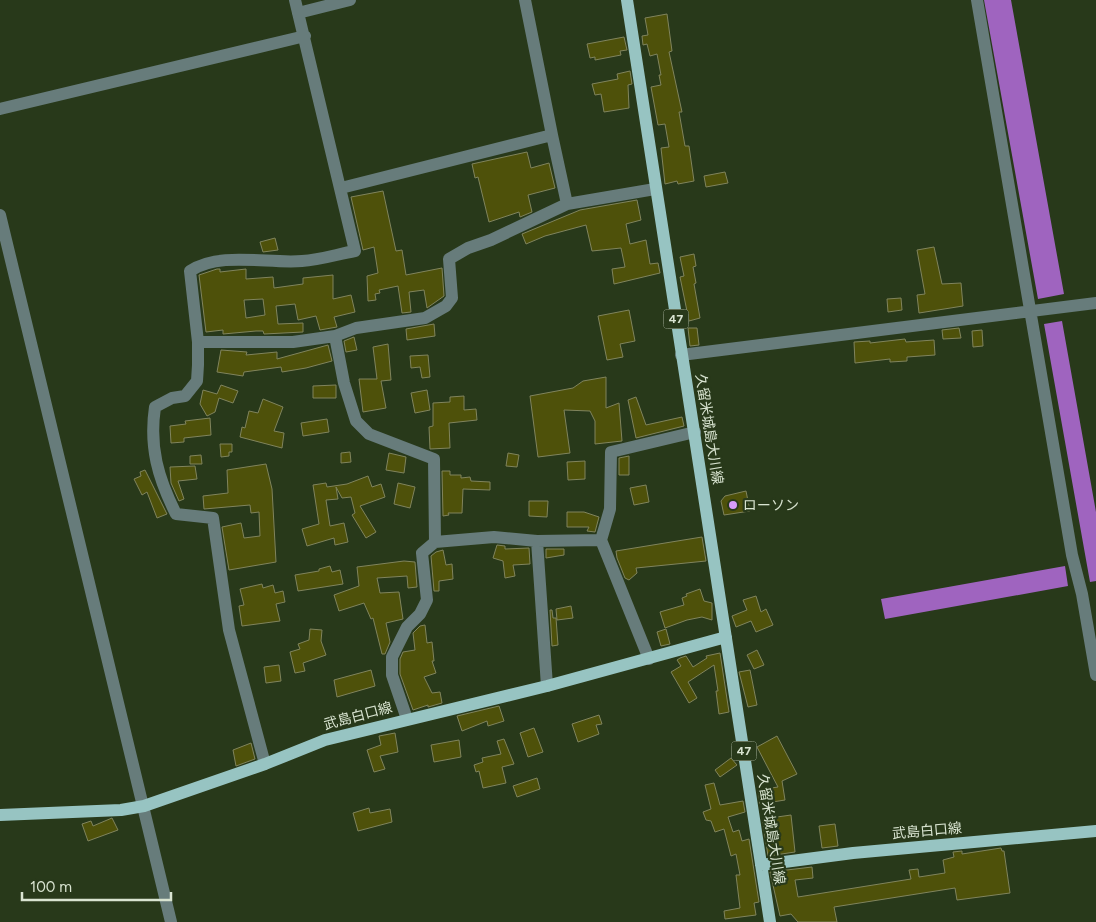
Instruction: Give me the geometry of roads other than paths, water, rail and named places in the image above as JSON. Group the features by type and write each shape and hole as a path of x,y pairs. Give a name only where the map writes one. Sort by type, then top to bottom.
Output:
{"main road":[{"name":"久留米城島大川線","path":"627,0 655,189 762,864 769,922"},
{"name":"武島白口線","path":"0,816 120,810 144,806 265,764 325,740 547,686 726,638"},
{"name":"武島白口線","path":"762,864 853,853 1096,831"}],"street":[{"path":"265,764 229,630 213,518 176,514 167,496 153,448 152,431 155,407 172,398 185,396 197,381 198,342 190,271 201,264 237,260 304,261 355,251 295,0"},
{"path":"298,13 350,0"},
{"path":"526,0 567,204"},
{"path":"978,0 1072,555 1082,594 1096,675"},
{"path":"0,109 305,36"},
{"path":"341,188 552,134"},
{"path":"198,342 293,342 335,336 356,328 425,318 446,306 452,298 449,259 468,248 491,240 567,204 655,189"},
{"path":"0,215 171,922"},
{"path":"681,355 1096,303"},
{"path":"335,336 344,383 356,422 369,434 434,459 435,542"},
{"path":"649,659 600,540 610,509 611,452 695,432"},
{"path":"407,719 392,675 392,658 406,627 420,614 427,600 422,553 435,542 494,537 536,541 600,540"},
{"path":"536,541 547,686"}],"place":[{"name":"ローソン","path":"733,505"}]}
